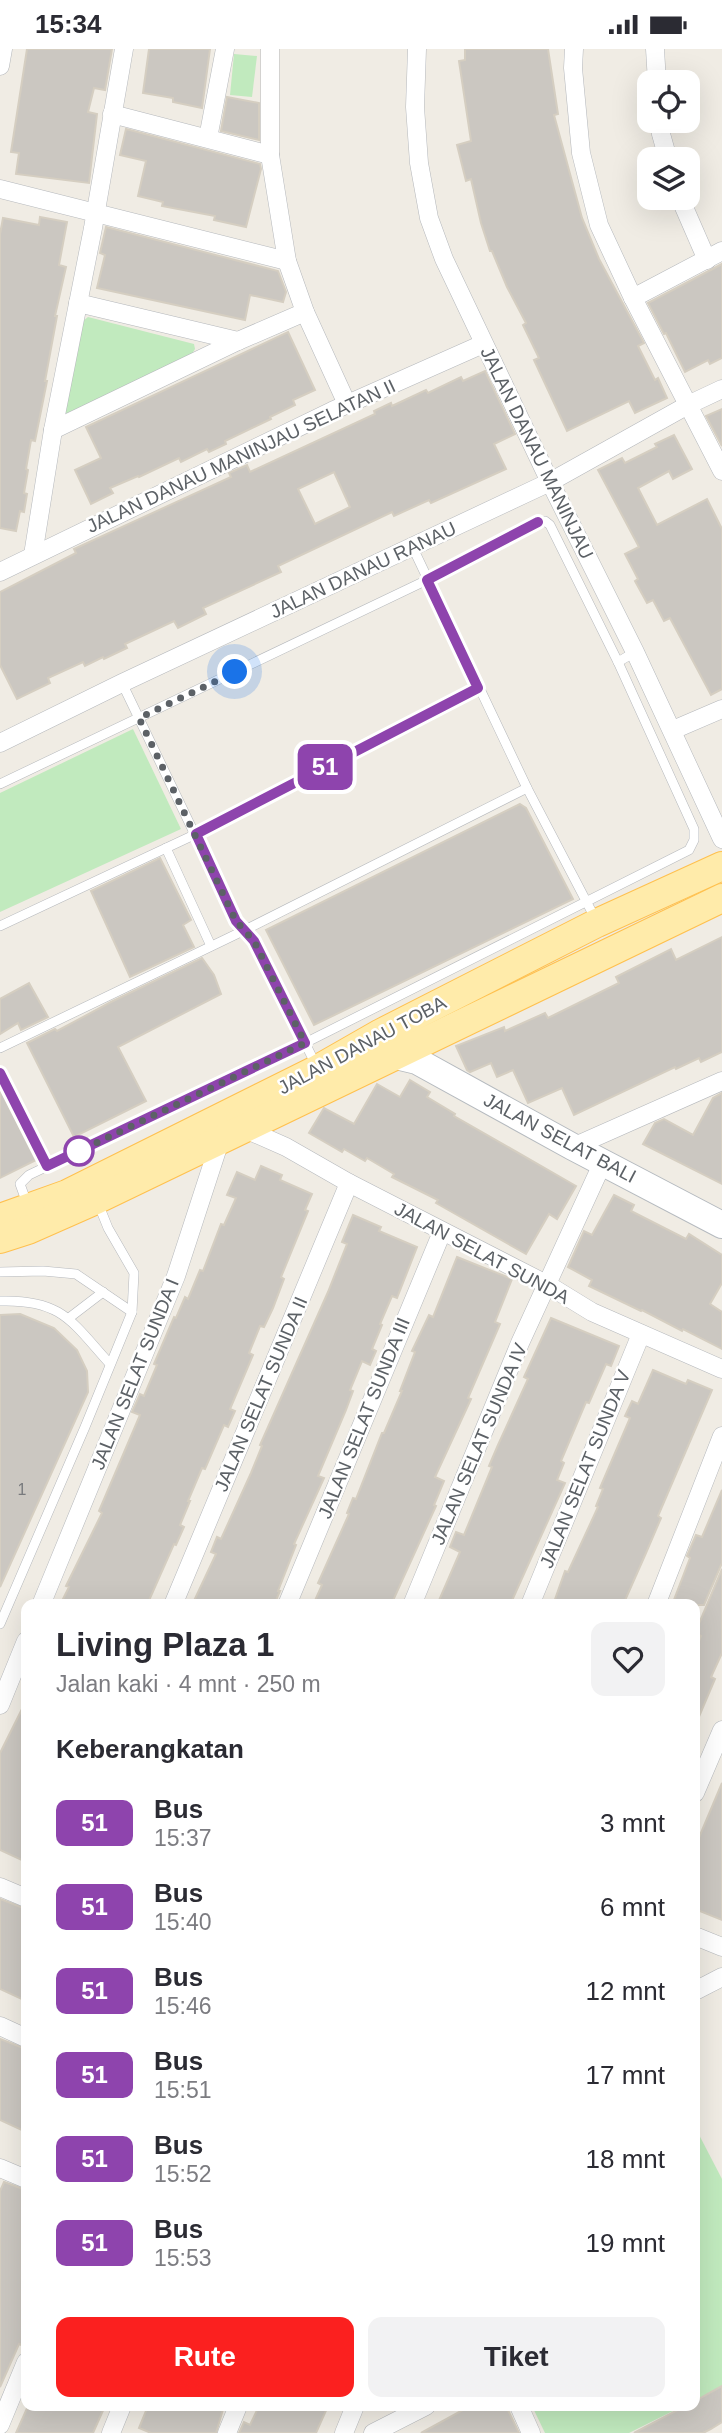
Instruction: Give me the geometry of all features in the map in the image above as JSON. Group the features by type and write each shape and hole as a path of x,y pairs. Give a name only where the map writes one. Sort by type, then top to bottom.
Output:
{"main road":[{"name":"JALAN DANAU TOBA","path":"0,1218 66,1194 222,1113 318,1069 388,1044 592,913 722,866"},
{"name":"JALAN DANAU TOBA","path":"0,1239 28,1230 96,1200 222,1113 388,1044 722,898"}],"street":[{"path":"0,66 3,49"},
{"path":"33,555 53,430 79,303 124,49"},
{"path":"208,138 225,49"},
{"path":"270,49 270,155 287,261 305,312 347,404"},
{"name":"JALAN DANAU MANINJAU","path":"417,49 415,134 429,218 444,258 550,482 673,730 722,839"},
{"path":"574,49 573,68 581,153 599,225 633,298 722,471"},
{"path":"654,49 656,70"},
{"path":"111,114 270,155"},
{"path":"0,189 94,221 287,261"},
{"path":"633,298 714,255 687,210"},
{"path":"79,303 238,341"},
{"path":"53,430 238,341 305,312"},
{"name":"JALAN DANAU MANINJAU SELATAN II","path":"0,572 347,404 484,344"},
{"name":"JALAN DANAU RANAU","path":"0,742 550,482 722,389"},
{"path":"673,730 722,709"},
{"name":"JALAN SELAT BALI","path":"388,1044 573,1147 722,1225"},
{"path":"573,1147 722,1081"},
{"name":"JALAN SELAT SUNDA","path":"222,1113 349,1184 548,1285 592,1312 722,1370"},
{"name":"JALAN SELAT SUNDA I","path":"43,1599 176,1276 222,1113"},
{"name":"JALAN SELAT SUNDA IV","path":"414,1599 520,1343 603,1162"},
{"name":"JALAN SELAT SUNDA II","path":"176,1599 349,1184"},
{"name":"JALAN SELAT SUNDA III","path":"289,1599 442,1231"},
{"name":"JALAN SELAT SUNDA V","path":"532,1599 640,1333"},
{"path":"658,1599 722,1436"},
{"path":"0,1705 21,1653"},
{"path":"700,1781 722,1730"},
{"path":"0,1887 21,1896"},
{"path":"700,1938 722,1947"},
{"path":"700,1988 722,1977"},
{"path":"0,2026 21,2036"},
{"path":"0,2168 21,2177"},
{"path":"0,2425 21,2374"},
{"path":"111,2433 120,2411"},
{"path":"227,2433 236,2411"},
{"path":"344,2433 353,2411"},
{"path":"373,2433 416,2411"},
{"path":"521,2411 531,2433"}],"lane":[{"path":"0,784 427,580 538,522 545,521 550,525 618,662 694,829 694,840 689,850 592,913 305,1043 222,1113 47,1166 29,1175 20,1184 29,1207"},
{"path":"413,548 478,688 592,913"},
{"path":"618,662 635,652"},
{"path":"122,683 236,921 254,941 318,1069"},
{"path":"0,926 196,834 478,688"},
{"path":"670,779 690,771"},
{"path":"0,1048 211,946 527,787"},
{"path":"166,848 211,946"},
{"path":"0,1073 47,1166"},
{"path":"0,1624 132,1312 135,1273 108,1228 96,1200"},
{"path":"0,1272 43,1271 76,1274 132,1312"},
{"path":"69,1318 103,1292"},
{"path":"0,1301 43,1304 69,1318 110,1364"}],"green space":[{"path":"234,54 257,56 252,97 230,95"},
{"path":"88,317 194,344 195,349 192,354 70,417 65,413 83,321"},
{"path":"133,729 181,829 0,912 0,793"},
{"path":"700,2137 722,2179 722,2387 700,2398"},
{"path":"534,2411 673,2411 629,2433 545,2433"}],"building":[{"path":"27,49 112,49 105,90 94,88 88,112 97,114 89,183 16,174 19,153 11,152"},
{"path":"149,49 210,49 202,108 173,102 173,98 143,93"},
{"path":"465,49 548,49 558,114 554,115 582,218 599,259 644,343 638,346 667,398 635,413 629,401 567,431 534,360 539,358 523,325 526,323 490,251 471,179 466,181 457,145 471,141 459,61 465,60"},
{"path":"227,97 259,103 259,140 221,131"},
{"path":"126,129 260,164 246,227 214,220 215,216 162,206 163,202 138,196 146,161 120,155"},
{"path":"40,217 67,222 59,265 66,267 55,316 47,381 35,441 31,440 26,469 24,493 27,494 24,512 20,511 16,531 0,528 0,234 3,218 39,225"},
{"path":"106,227 278,271 286,292 283,302 250,295 245,320 97,288 105,255 100,253"},
{"path":"722,264 722,358 710,364 708,360 685,372 648,303"},
{"path":"288,332 315,390 293,400 295,405 270,417 271,419 225,441 226,444 209,452 207,449 181,462 179,458 110,488 113,493 91,504 75,470 101,458 86,427"},
{"path":"485,371 515,434 494,444 506,469 431,503 429,500 394,516 392,512 278,566 281,572 203,608 206,614 178,628 174,621 125,644 127,648 104,659 103,657 85,666 83,662 48,678 50,683 17,699 0,665 0,592 76,553 74,549 231,477 229,473 247,465 250,472 375,414 374,411 391,403 392,406 426,390 428,393 461,377 463,381","holes":["334,472 350,507 315,524 298,489"]},
{"path":"722,409 722,446 706,416"},
{"path":"674,435 692,469 673,479 669,471 638,488 657,525 707,499 722,529 722,689 711,695 670,618 664,621 653,600 647,603 635,581 638,579 625,554 639,547 598,470 622,458 625,463"},
{"path":"520,804 526,808 573,899 314,1025 266,930"},
{"path":"160,858 191,920 183,925 194,947 130,977 91,891"},
{"path":"722,937 722,1052 701,1062 699,1058 676,1069 675,1067 574,1115 562,1088 528,1103 513,1070 497,1077 491,1063 470,1072 467,1070 456,1046 504,1027 505,1031 545,1013 548,1018 619,983 616,977 671,949 676,960"},
{"path":"202,958 214,975 221,994 118,1047 146,1101 74,1137 27,1043 55,1029 57,1031"},
{"path":"29,983 48,1017 21,1030 18,1023 0,1034 0,999"},
{"path":"410,1080 430,1092 427,1097 455,1114 454,1116 576,1186 557,1219 549,1214 526,1254 436,1203 438,1200 392,1177 394,1174 367,1158 365,1161 344,1149 342,1152 309,1133 324,1108 354,1124 377,1084 400,1097"},
{"path":"0,1089 36,1160 0,1178"},
{"path":"722,1093 722,1184 643,1144 655,1123 664,1119 693,1135 713,1098"},
{"path":"261,1166 282,1175 280,1180 312,1194 305,1210 308,1211 281,1277 284,1279 273,1308 264,1327 260,1326 249,1353 253,1355 230,1409 235,1411 228,1427 224,1425 205,1469 202,1468 188,1501 180,1525 184,1527 176,1545 174,1544 150,1599 63,1599 69,1587 66,1586 102,1513 99,1511 140,1415 132,1412 140,1394 144,1396 174,1317 176,1318 185,1297 188,1299 200,1270 203,1271 221,1224 224,1225 236,1198 227,1195 237,1172 255,1180"},
{"path":"614,1195 634,1205 631,1211 686,1239 689,1234 722,1255 722,1283 710,1304 722,1312 722,1349 589,1286 592,1280 568,1267 584,1231 592,1235"},
{"path":"353,1215 381,1227 379,1231 417,1247 397,1298 392,1296 380,1324 382,1325 372,1349 376,1351 370,1365 362,1361 350,1390 353,1391 346,1410 318,1476 324,1478 294,1544 296,1545 280,1591 277,1599 195,1599 216,1554 211,1552 217,1537 221,1539 251,1473 262,1446 260,1445 328,1292 347,1244 342,1242"},
{"path":"457,1257 512,1279 495,1322 500,1324 468,1398 471,1399 435,1477 444,1481 434,1505 436,1506 394,1599 316,1599 322,1585 318,1583 349,1514 347,1513 353,1498 356,1499 402,1391 415,1352 412,1351 429,1315 433,1317"},
{"path":"20,1314 54,1328 77,1350 87,1371 88,1392 0,1587 0,1315"},
{"path":"551,1318 619,1346 611,1366 606,1364 589,1403 586,1402 561,1461 564,1463 557,1480 565,1483 513,1599 440,1599 460,1552 450,1547 456,1532 464,1535 492,1467 489,1466 528,1379 524,1377"},
{"path":"653,1370 686,1384 688,1380 712,1390 626,1599 555,1599 565,1571 568,1572 598,1507 596,1506 603,1489 600,1488 630,1418 625,1416 632,1401 638,1404"},
{"path":"722,1490 722,1563 704,1605 700,1605 700,1599 674,1599 696,1535 702,1537"},
{"path":"722,1569 722,1653 711,1677 715,1679 700,1714 701,1636 700,1621"},
{"path":"21,1711 21,1860 0,1850 0,1753"},
{"path":"722,1783 722,1920 700,1911 700,1835"},
{"path":"0,1899 21,1907 21,1999 0,1989"},
{"path":"0,2039 21,2047 21,2130 0,2120"},
{"path":"4,2182 21,2188 21,2345 19,2344 0,2387 0,2191"},
{"path":"722,2386 722,2422 703,2433 634,2433 676,2411 700,2411 700,2398"},
{"path":"26,2411 103,2411 93,2433 16,2433"},
{"path":"146,2411 223,2411 216,2433 151,2433 139,2428"},
{"path":"257,2411 326,2411 316,2433 239,2433 244,2422 250,2425"},
{"path":"461,2411 508,2411 519,2433 421,2433"}],"bus line":[{"name":"51","path":"0,1073 47,1166 305,1043 254,941 236,921 196,834 478,688 427,580 538,522"}],"route":[{"path":"79,1151 71,1155 305,1043 254,941 236,921 139,718 235,672"}]}
